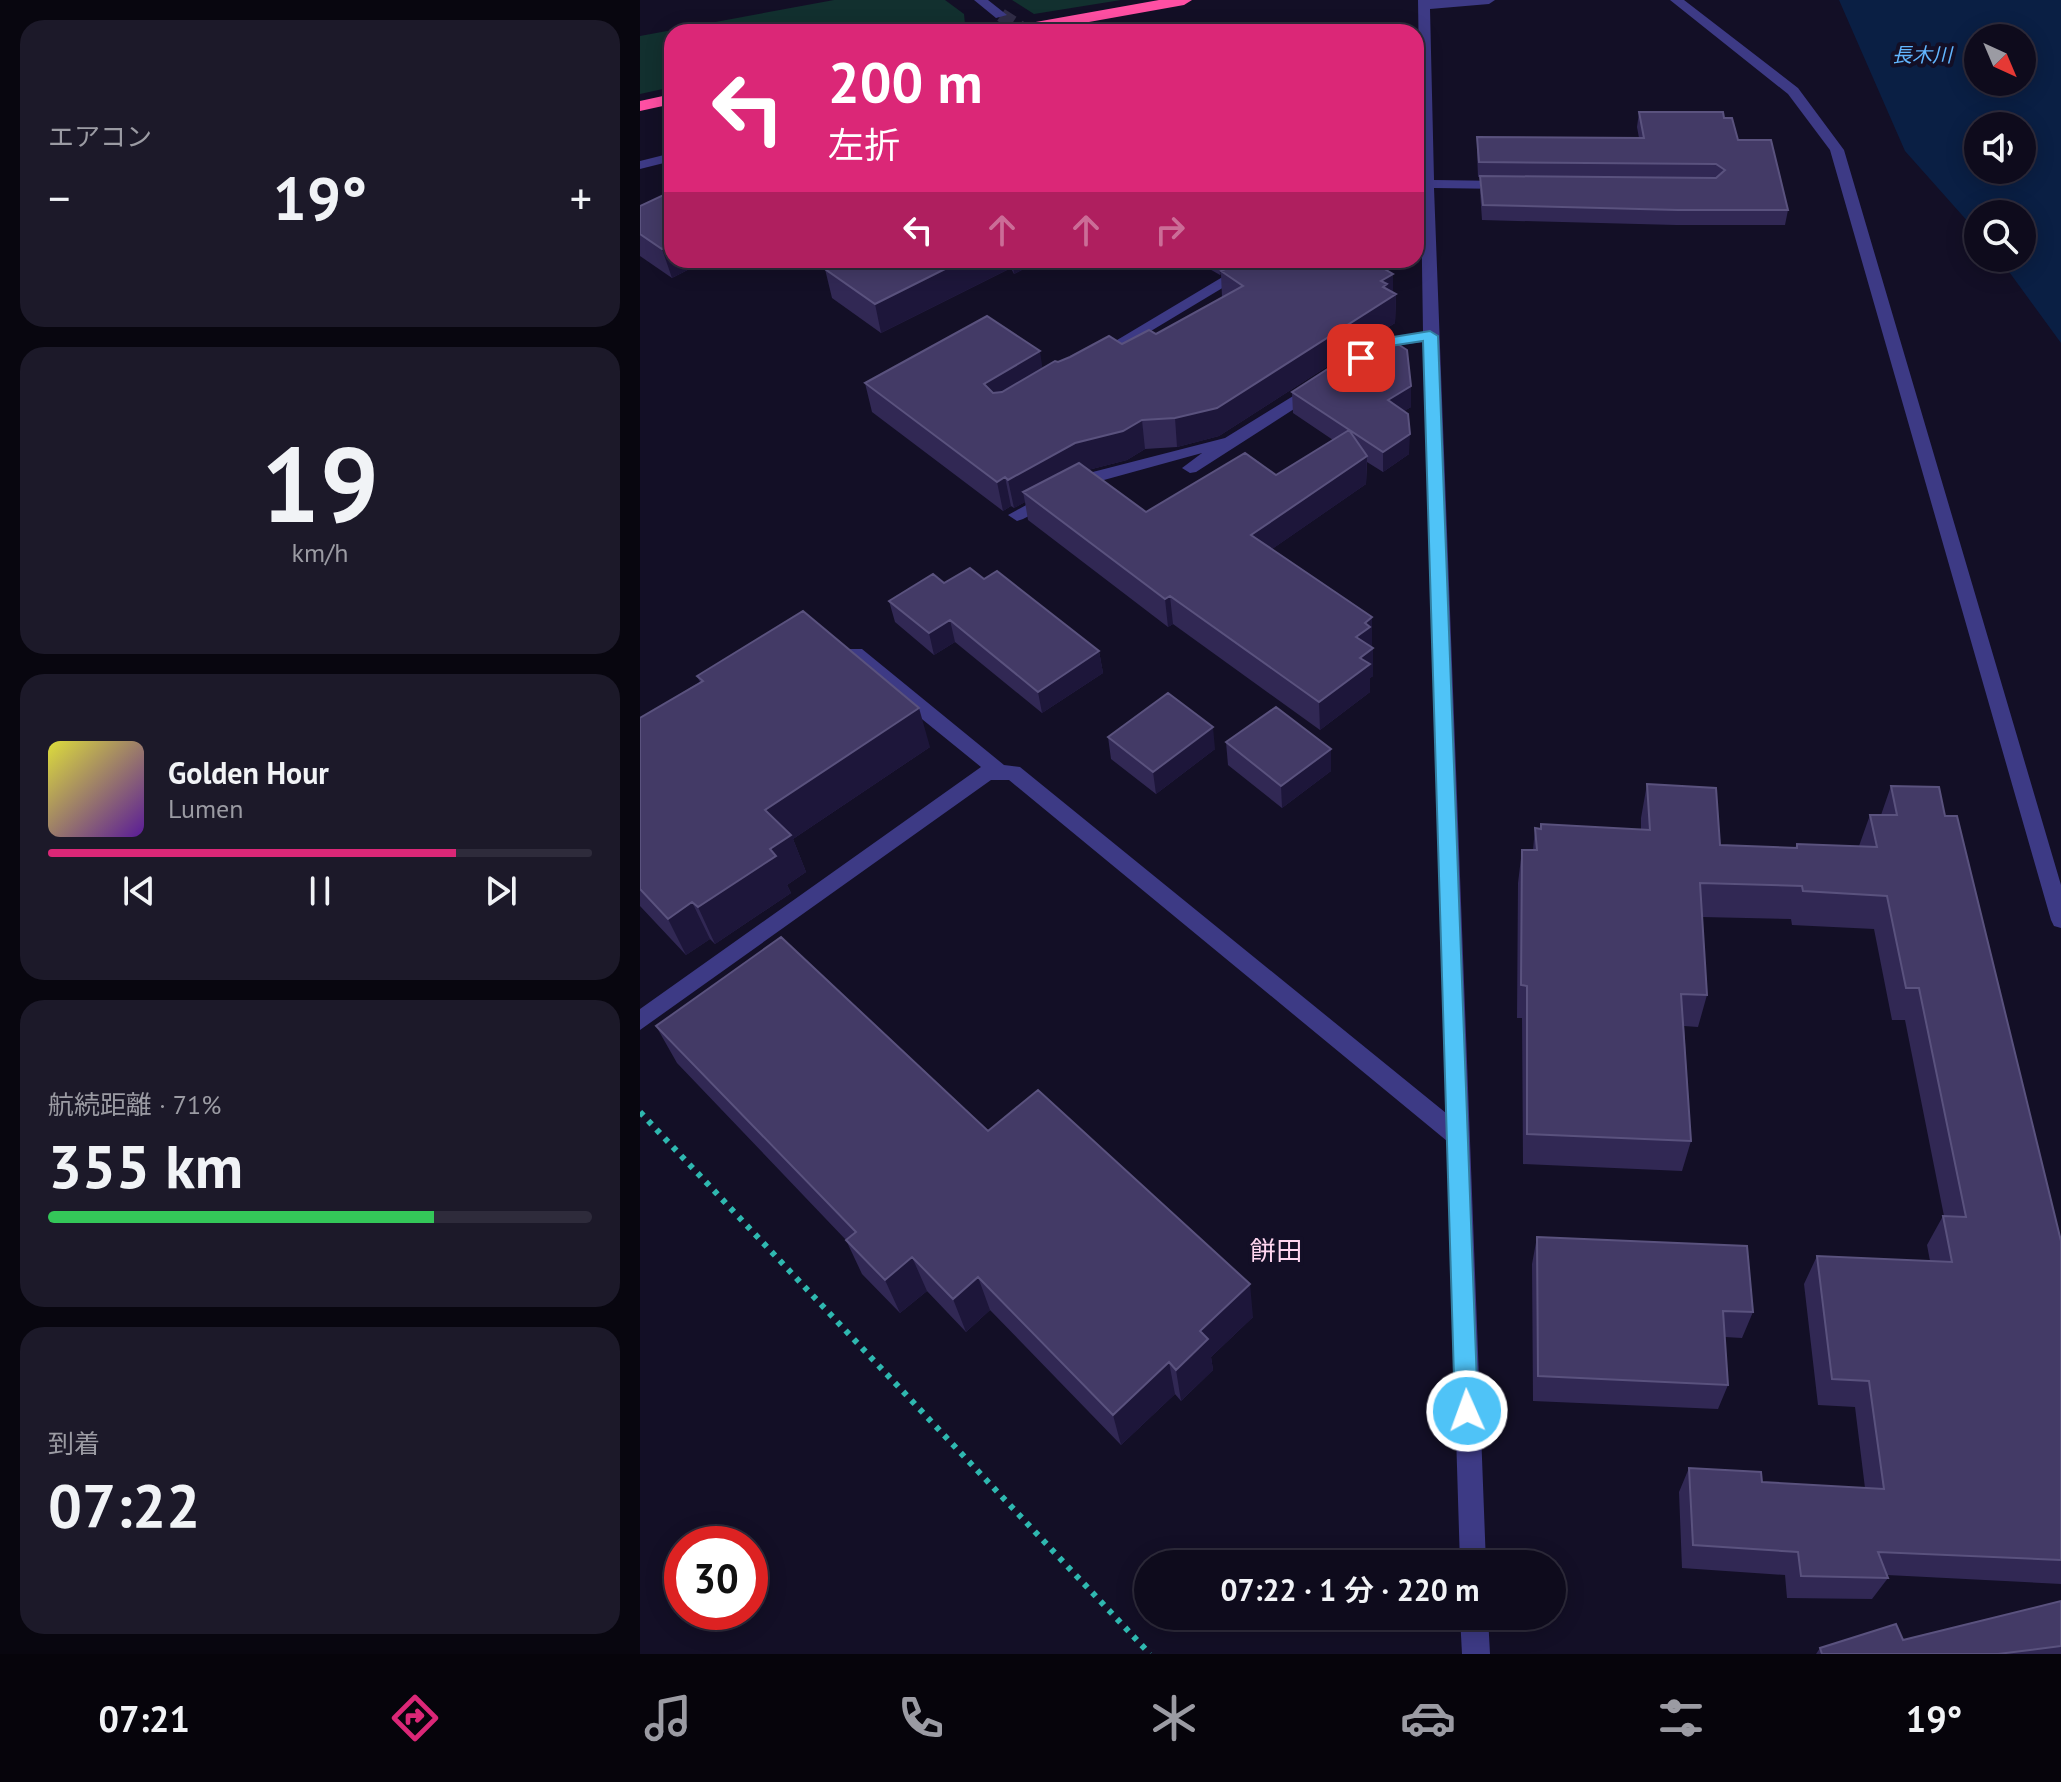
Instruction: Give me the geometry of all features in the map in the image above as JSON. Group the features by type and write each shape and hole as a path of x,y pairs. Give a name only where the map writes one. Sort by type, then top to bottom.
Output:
{"highway":[{"path":"1051,24 1184,0"},
{"path":"640,106 664,101"}],"street":[{"path":"980,0 1001,15"},
{"path":"1424,222 1427,184 1424,3 1489,0"},
{"path":"1676,0 1793,91 1837,150 2061,920"},
{"path":"640,165 664,159"},
{"path":"1427,184 1522,185"},
{"path":"1083,365 1248,268"},
{"path":"1424,268 1430,336 1472,1550"},
{"path":"1361,358 1386,342 1430,336"},
{"path":"1190,468 1336,374"},
{"path":"1017,515 1087,479 1236,438"},
{"path":"855,654 1001,773"},
{"path":"640,1021 987,773 1013,772 1457,1135"},
{"path":"1475,1630 1476,1654"}],"path":[{"path":"640,1112 1150,1654"}],"green space":[{"path":"834,0 945,0 964,14 965,24 705,24"},
{"path":"1012,0 1121,0 1034,14"},
{"path":"664,32 664,89 640,94 640,36"}],"water":[{"name":"長木川","path":"1839,0 2061,0 2061,343 2009,272 2036,272 2036,200 1964,200 1964,217 1905,151"}],"building":[{"path":"1639,112 1723,112 1724,118 1732,118 1738,140 1771,140 1788,210 1483,205 1480,176 1716,178 1725,170 1716,164 1479,162 1477,137 1644,138"},
{"path":"664,195 664,248 640,234 640,206"},
{"path":"827,268 947,268 875,304"},
{"path":"1227,268 1383,268 1393,274 1381,281 1387,284 1383,287 1396,294 1217,408 1175,418 1142,420 1123,431 1075,443 1008,480 1005,477 997,482 865,383 987,316 1040,351 984,384 993,393 1002,392 1055,361 1070,357 1109,336 1122,344 1149,330 1156,334 1243,286 1221,271"},
{"path":"1382,334 1407,350 1411,386 1388,400 1408,414 1410,434 1383,452 1292,392"},
{"path":"1349,430 1367,456 1251,535 1372,617 1365,623 1370,627 1356,637 1373,648 1360,658 1370,664 1319,702 1170,596 1165,599 1023,492 1079,463 1146,512 1245,453 1276,475"},
{"path":"970,568 984,579 997,571 1099,651 1038,692 950,620 929,633 889,601 933,574 944,583"},
{"path":"803,611 919,708 765,810 791,835 770,849 776,856 698,907 692,902 668,919 640,889 640,718 703,681 697,676"},
{"path":"1168,693 1213,727 1153,772 1108,737"},
{"path":"1276,707 1331,749 1281,786 1226,742"},
{"path":"1647,784 1716,788 1720,845 1877,847 1870,815 1897,815 1891,786 1939,787 1945,816 1957,816 2061,1241 2061,1560 1878,1552 1888,1578 1801,1576 1798,1552 1693,1545 1689,1468 1761,1472 1762,1482 1884,1489 1869,1381 1832,1379 1817,1256 1952,1262 1943,1216 1966,1217 1919,988 1906,988 1887,896 1803,891 1802,886 1700,883 1707,995 1681,994 1691,1141 1527,1134 1527,986 1521,985 1522,850 1537,850 1535,828 1541,829 1541,824 1650,830"},
{"path":"781,937 988,1131 1038,1090 1250,1284 1200,1331 1208,1339 1176,1370 1169,1362 1113,1415 978,1277 953,1299 912,1257 885,1280 846,1240 856,1232 656,1026"},
{"path":"1537,1237 1747,1246 1753,1312 1723,1311 1728,1385 1538,1376"},
{"path":"2061,1601 2061,1646 1998,1654 1822,1654 1820,1648 1896,1624 1903,1640"}],"tunnel":[{"path":"1001,15 1015,24"}],"district":[{"name":"餅田","path":"1276,1251"}],"route":[{"path":"1361,358 1386,342 1430,336 1467,1411"}]}
